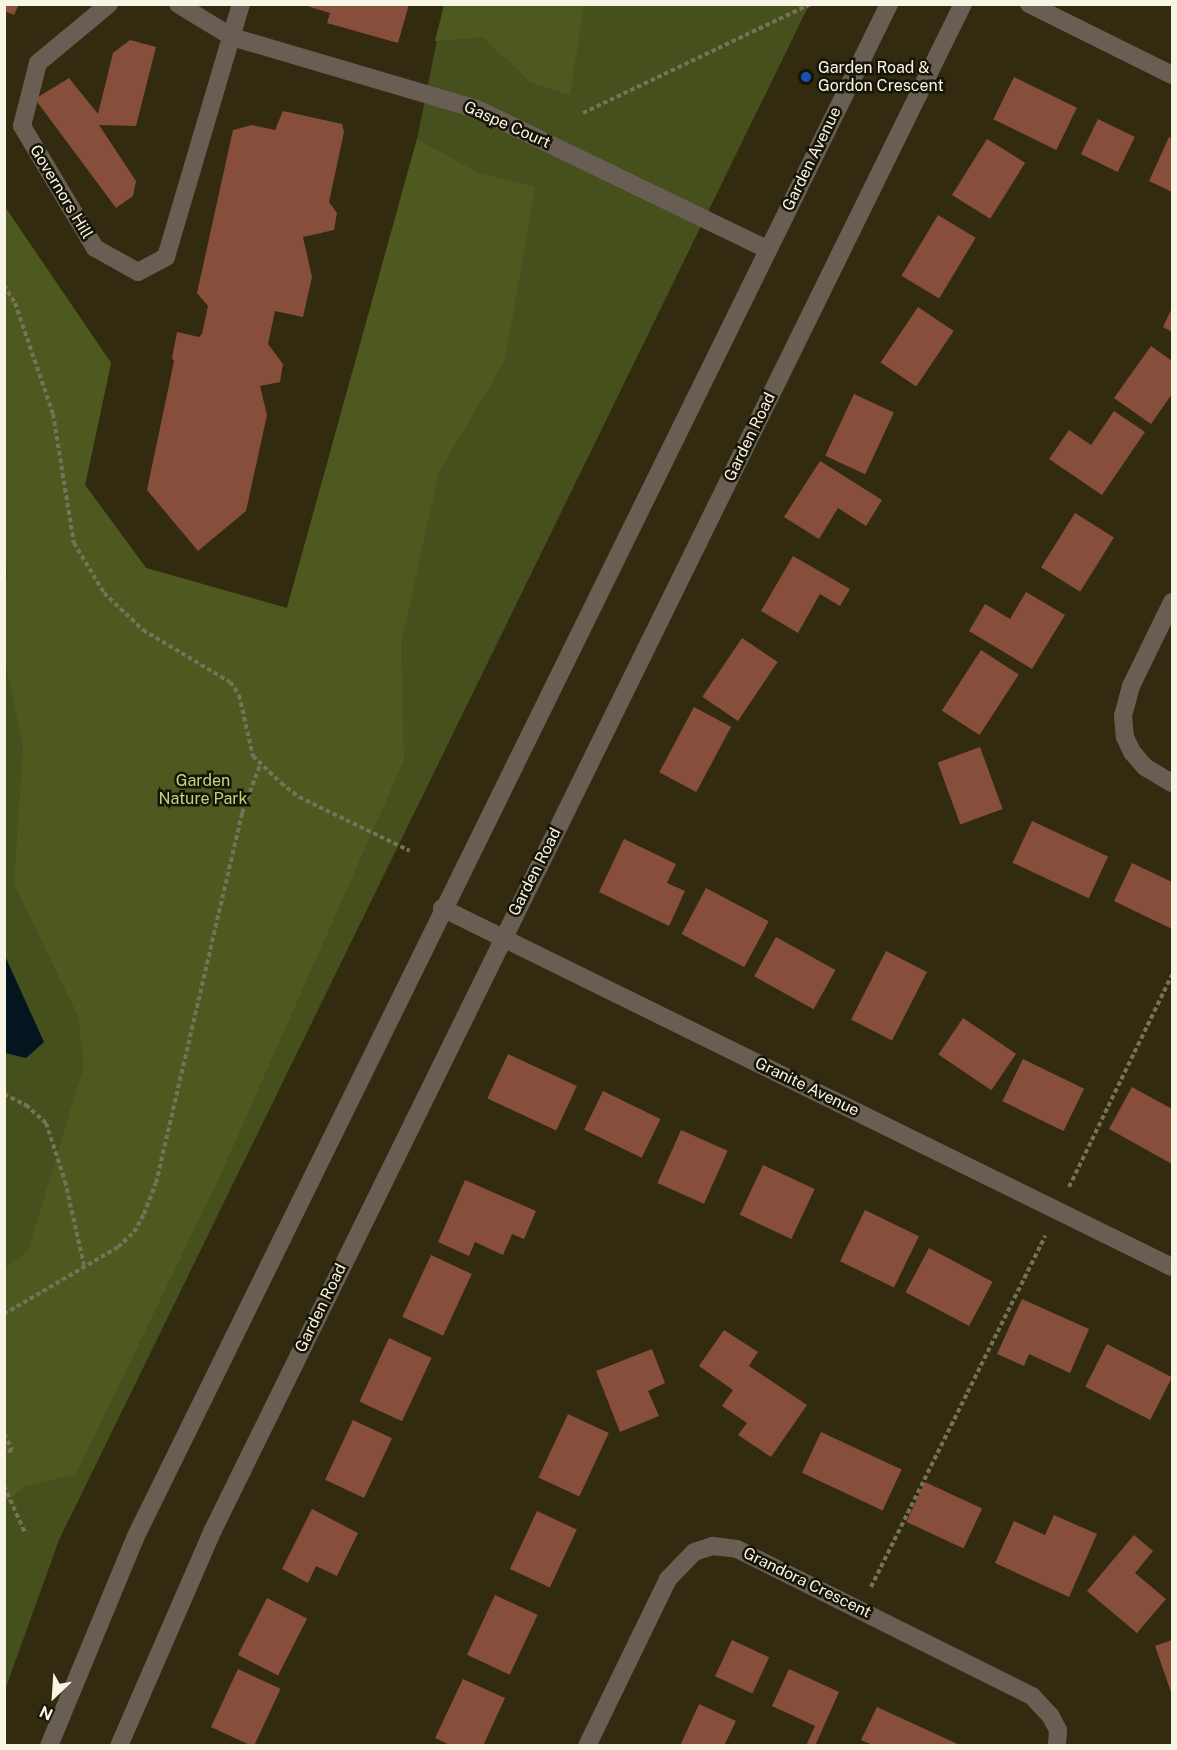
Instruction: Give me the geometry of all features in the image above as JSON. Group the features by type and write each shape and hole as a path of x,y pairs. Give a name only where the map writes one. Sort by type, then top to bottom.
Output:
{"street":[{"name":"Governors Hill","path":"109,4 38,63 22,126 95,248 138,272 166,257 242,4"},
{"path":"178,4 232,37"},
{"name":"Garden Avenue","path":"767,249 889,4"},
{"name":"Garden Road","path":"119,1746 213,1530 963,4"},
{"path":"1029,4 1173,75"},
{"name":"Gaspe Court","path":"232,37 477,109 767,249"},
{"path":"49,1746 135,1538 767,249"},
{"path":"1173,602 1131,686 1123,716 1125,737 1132,752 1145,767 1173,783"},
{"name":"Granite Avenue","path":"442,908 1173,1267"},
{"name":"Grandora Crescent","path":"586,1746 668,1579 694,1552 713,1546 737,1549 1032,1696 1050,1715 1058,1730 1057,1746"}],"path":[{"path":"583,113 810,4"},
{"path":"4,285 15,303 53,414 66,474 74,543 104,594 127,618 230,682 239,695 248,739 260,765 299,797 410,851"},
{"path":"4,1314 118,1247 134,1232 156,1183 242,813 260,765"},
{"path":"1068,1188 1173,975"},
{"path":"4,1094 26,1105 46,1123 65,1181 84,1265"},
{"path":"860,1609 1045,1236"},
{"path":"4,1434 12,1450 4,1453"},
{"path":"4,1486 26,1533"}],"green space":[{"name":"Garden Nature Park","path":"444,5 809,5 59,1540 5,1690 5,207 111,363 85,485 146,568 287,608 417,139"},
{"path":"444,5 584,5 570,95 530,82 483,37 435,41"},
{"name":"Garden Nature Park","path":"417,139 478,173 535,187 505,360 439,472 401,644 404,760 219,1178 76,1474 26,1486 5,1503 5,1268 28,1251 84,1066 78,1016 14,884 23,745 4,656 4,584 8,577 4,545 5,207 111,363 85,485 146,568 287,608"}],"water":[{"path":"5,956 44,1042 26,1058 5,1053"}],"building":[{"path":"4,4 19,4 14,15 4,11"},
{"path":"409,4 398,43 327,23 330,13 304,5"},
{"path":"130,40 156,47 136,126 99,125 136,181 133,196 116,208 35,99 69,78 98,114 113,53"},
{"path":"1014,77 1077,108 1056,150 993,119"},
{"path":"283,111 342,124 344,132 329,202 337,213 334,230 303,237 312,277 303,317 275,311 268,344 283,364 280,382 260,386 267,415 246,511 198,551 147,490 174,361 172,358 177,332 199,337 202,334 208,306 197,293 233,130 252,125 275,130"},
{"path":"1098,119 1135,137 1118,172 1081,154"},
{"path":"1169,137 1172,139 1172,192 1149,181"},
{"path":"987,139 1025,163 990,219 952,195"},
{"path":"938,215 976,238 939,299 901,276"},
{"path":"918,307 954,331 916,387 881,363"},
{"path":"1172,308 1172,332 1163,327"},
{"path":"1151,346 1172,361 1172,394 1151,424 1114,398"},
{"path":"854,394 894,413 865,474 825,456"},
{"path":"1114,411 1145,432 1102,495 1049,459 1069,430 1091,445"},
{"path":"820,461 882,500 866,526 838,508 819,539 784,517"},
{"path":"1075,513 1114,537 1080,592 1041,567"},
{"path":"793,556 850,589 840,606 820,594 798,633 761,611"},
{"path":"1026,592 1065,615 1032,669 969,631 985,604 1010,619"},
{"path":"742,638 778,662 738,721 702,697"},
{"path":"981,650 1019,675 980,735 942,710"},
{"path":"694,707 731,727 696,792 659,772"},
{"path":"980,747 1003,809 960,824 938,762"},
{"path":"1032,821 1108,856 1089,898 1013,863"},
{"path":"624,839 676,864 667,883 685,891 669,926 599,892"},
{"path":"1132,863 1172,882 1172,929 1114,901"},
{"path":"706,888 769,921 744,967 682,934"},
{"path":"776,937 835,970 814,1009 754,976"},
{"path":"886,951 927,972 892,1040 851,1020"},
{"path":"963,1018 1016,1054 991,1090 938,1054"},
{"path":"508,1054 577,1086 556,1131 487,1098"},
{"path":"1023,1059 1084,1089 1064,1131 1002,1101"},
{"path":"1132,1087 1172,1109 1172,1164 1109,1129"},
{"path":"603,1091 661,1119 642,1158 584,1130"},
{"path":"681,1130 728,1151 704,1204 657,1183"},
{"path":"763,1165 815,1189 791,1239 740,1215"},
{"path":"465,1180 536,1211 524,1239 512,1234 503,1255 475,1242 469,1256 438,1242"},
{"path":"865,1210 919,1236 894,1288 840,1261"},
{"path":"929,1248 993,1282 969,1326 906,1292"},
{"path":"431,1255 472,1274 443,1336 402,1317"},
{"path":"1022,1299 1089,1329 1070,1373 1029,1354 1024,1366 997,1354"},
{"path":"724,1330 758,1352 749,1366 807,1405 771,1457 738,1435 747,1423 722,1406 733,1390 699,1366"},
{"path":"389,1338 432,1358 402,1421 359,1401"},
{"path":"1107,1344 1172,1377 1150,1420 1085,1387"},
{"path":"652,1349 665,1383 648,1391 659,1416 620,1432 596,1371"},
{"path":"568,1414 609,1433 579,1496 538,1477"},
{"path":"353,1420 392,1438 364,1498 325,1480"},
{"path":"821,1432 902,1470 883,1510 802,1473"},
{"path":"925,1482 982,1509 964,1549 906,1522"},
{"path":"312,1509 358,1533 337,1576 316,1566 308,1583 282,1569"},
{"path":"537,1511 577,1530 550,1588 510,1569"},
{"path":"1054,1515 1097,1534 1069,1597 995,1563 1014,1521 1045,1535"},
{"path":"1134,1535 1153,1551 1135,1573 1166,1599 1137,1633 1087,1591"},
{"path":"495,1595 538,1615 510,1675 467,1655"},
{"path":"267,1598 307,1618 278,1675 238,1655"},
{"path":"732,1640 769,1657 752,1694 715,1676"},
{"path":"1172,1640 1172,1695 1155,1646"},
{"path":"238,1669 281,1689 254,1746 211,1727"},
{"path":"789,1669 839,1692 815,1746 806,1746 815,1726 772,1706"},
{"path":"463,1679 505,1698 483,1746 452,1746 435,1738"},
{"path":"699,1704 736,1721 724,1746 680,1746"},
{"path":"877,1707 962,1746 875,1746 861,1740"}],"place":[{"name":"Garden Road & Gordon Crescent","path":"806,77"}]}
